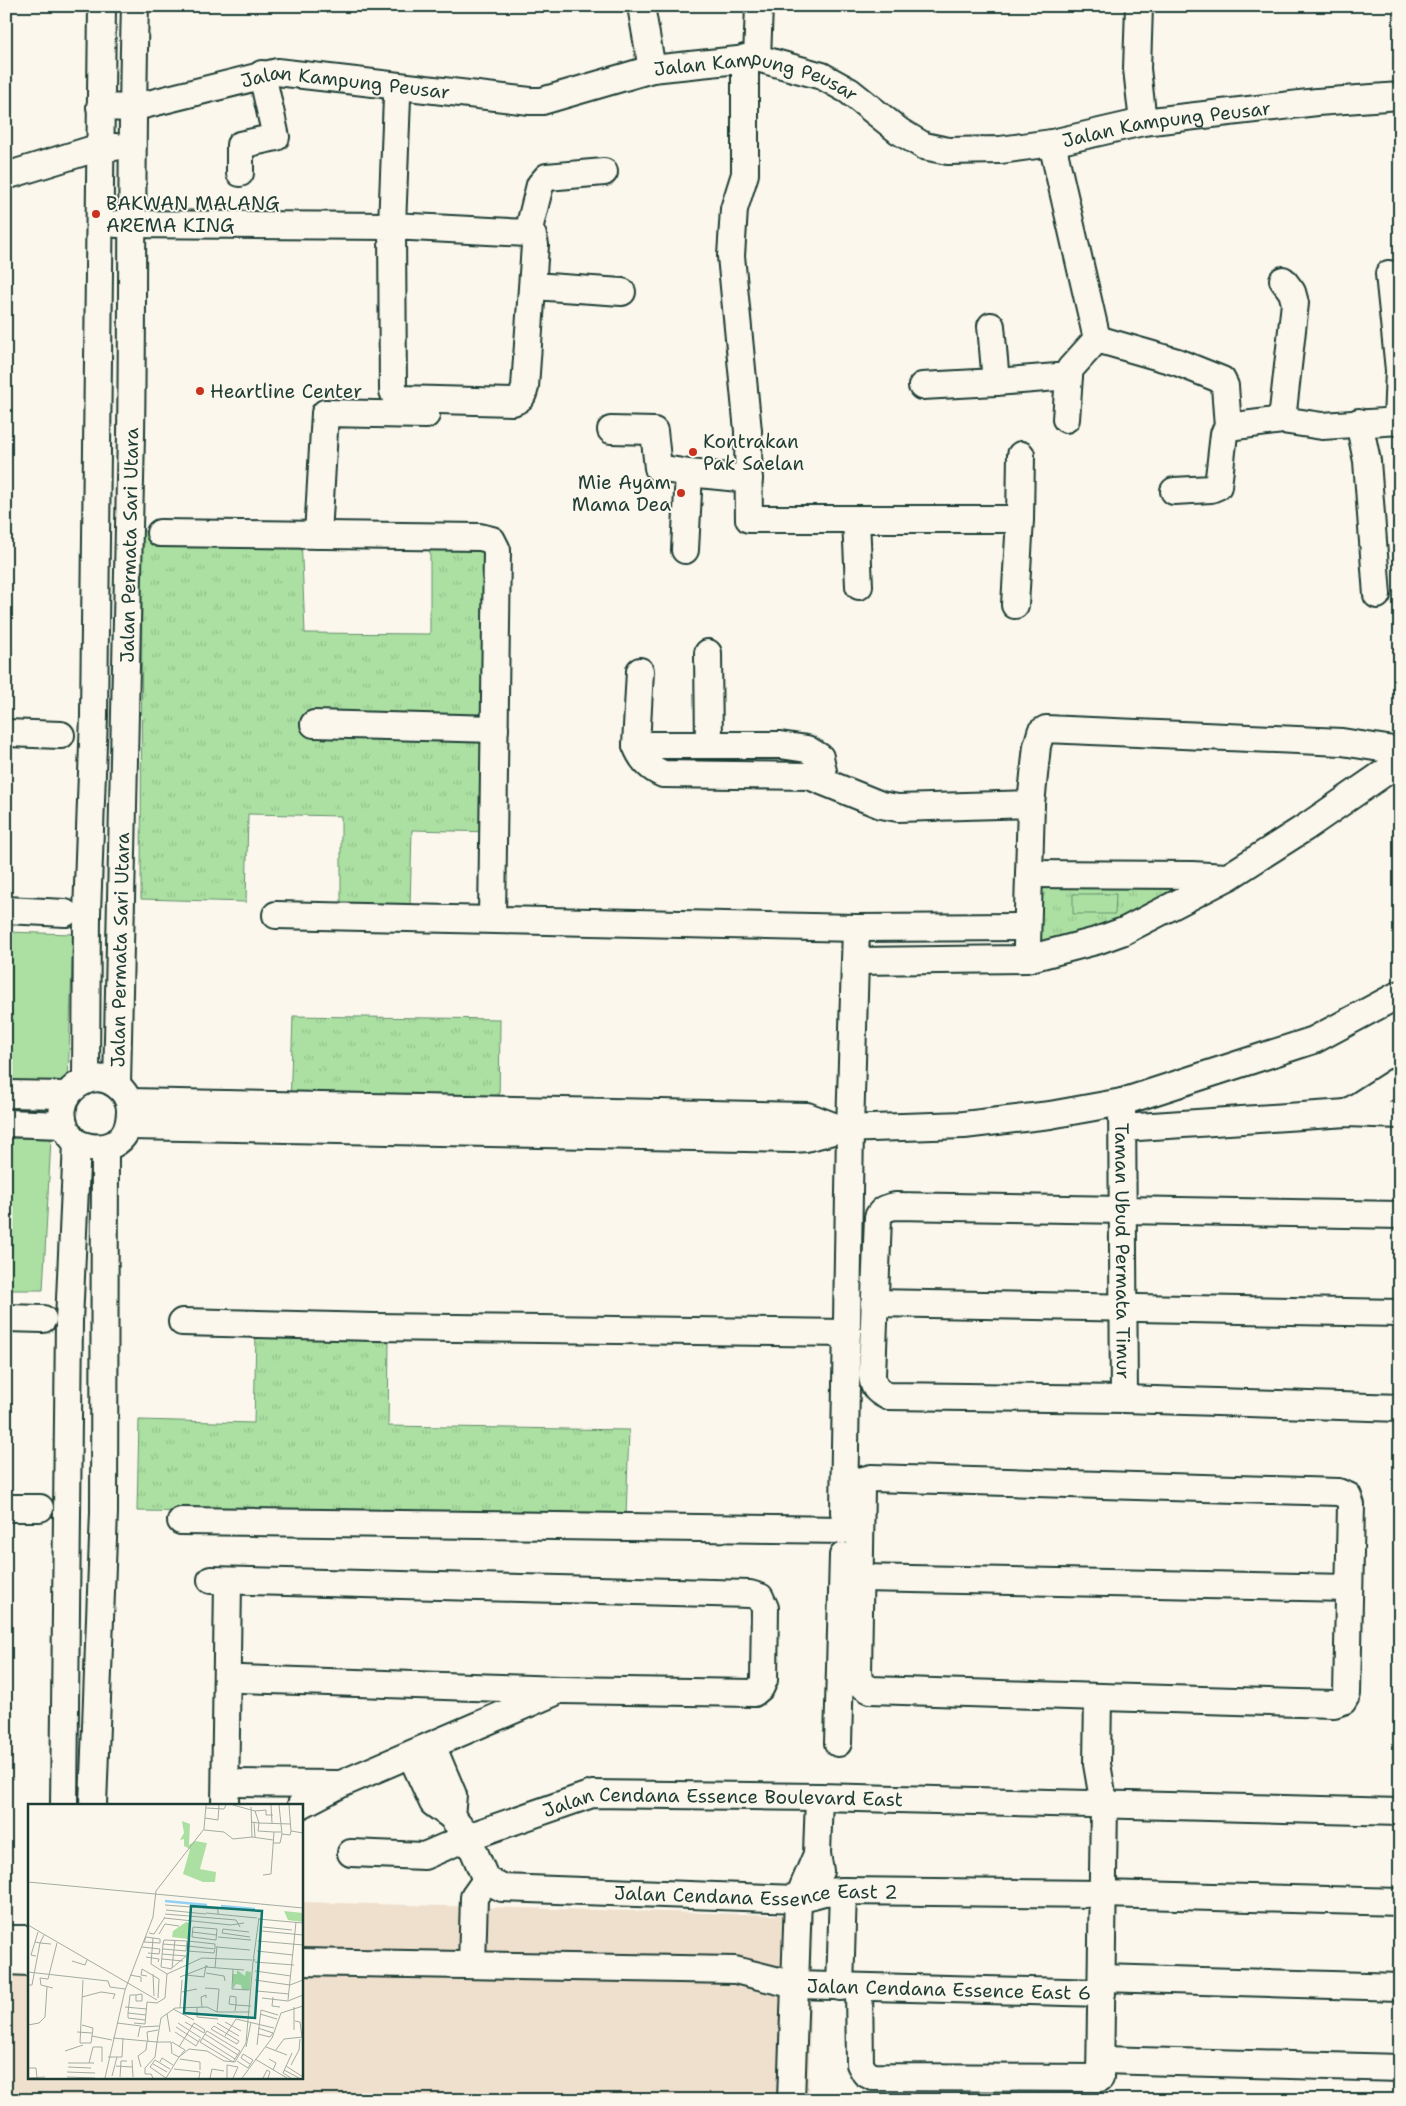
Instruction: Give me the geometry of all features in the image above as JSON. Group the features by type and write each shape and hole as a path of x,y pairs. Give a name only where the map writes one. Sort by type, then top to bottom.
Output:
{"street":[{"name":"Jalan Permata Sari Utara","path":"76,1088 87,914 94,716 98,223 102,6"},
{"name":"Jalan Permata Sari Utara","path":"126,1105 133,225 131,146 134,6"},
{"path":"641,6 652,70"},
{"path":"759,6 751,58 745,174 734,209 731,256 748,431 749,519 1020,519"},
{"path":"1139,6 1137,69 1143,122"},
{"name":"Jalan Kampung Peusar","path":"100,107 132,108 262,74 289,72 530,101 542,100 652,70 751,58 822,76 849,91 899,131 924,146 948,151 991,151 1052,143 1143,122 1317,102 1400,96"},
{"path":"240,173 240,145 276,137 262,74"},
{"path":"98,223 133,225 392,226 528,233 533,236 535,245 533,286 525,387 523,396 519,400 513,402 400,399 395,396 393,391 392,226 397,98"},
{"path":"1052,143 1097,339"},
{"path":"6,176 100,147 131,146"},
{"path":"528,233 540,185 547,177 604,172"},
{"path":"1228,427 1282,420 1322,426 1359,422 1398,421 1399,370 1390,274"},
{"path":"1282,420 1295,303 1292,292 1283,280"},
{"path":"533,286 622,292"},
{"path":"991,326 996,382"},
{"path":"1066,419 1070,369 1097,339"},
{"path":"1097,339 1177,362 1222,380 1225,386 1228,427 1224,434 1218,486 1211,489 1174,491"},
{"path":"922,386 1069,376"},
{"path":"318,535 325,413 494,418"},
{"path":"1359,422 1367,461 1378,595"},
{"path":"611,430 654,431 658,468 749,480"},
{"path":"1015,605 1020,519 1021,455"},
{"path":"685,550 689,472"},
{"path":"856,520 859,586"},
{"path":"96,526 130,527"},
{"path":"160,533 480,537 492,540 497,550 492,918"},
{"path":"708,653 709,745"},
{"path":"640,671 636,745 639,754 650,769 663,774 792,774 809,776 825,780 881,804 898,808 1031,804"},
{"path":"314,724 495,729"},
{"path":"1027,958 1031,804 1039,737 1046,729 1342,742 1400,751"},
{"path":"6,733 61,735"},
{"path":"636,745 780,745 807,749 820,758 825,780"},
{"path":"856,961 1027,958 1096,942 1124,931 1228,877 1400,762"},
{"path":"1029,874 1228,877"},
{"path":"6,910 65,913"},
{"path":"276,914 856,928 1027,927"},
{"path":"838,1743 847,1333 845,1129 856,961 856,928"},
{"path":"6,1094 76,1088 102,1079 126,1105 807,1116 845,1129 964,1124 1050,1115 1122,1102 1314,1040 1400,994"},
{"path":"1347,1113 1400,1079"},
{"path":"64,1804 70,1134 62,1110 76,1088"},
{"name":"Taman Ubud Permata Timur","path":"1122,1102 1124,1399"},
{"path":"6,1124 70,1134 90,1148 105,1148 120,1140 126,1105"},
{"path":"1123,1128 1347,1113 1400,1115"},
{"path":"93,1804 104,1512 105,1148"},
{"path":"1400,1216 895,1206 886,1208 881,1211 878,1217 872,1385 878,1392 886,1396 1124,1399 1400,1408"},
{"path":"874,1303 1400,1313"},
{"path":"6,1318 43,1319"},
{"path":"182,1322 374,1327 847,1333"},
{"path":"871,1478 1338,1492 1348,1496 1351,1505 1349,1597 1347,1694 1343,1701 1334,1704 870,1690 860,1684 858,1673 861,1488 863,1480 871,1478"},
{"path":"6,1508 40,1508"},
{"path":"181,1521 844,1530"},
{"path":"228,1582 750,1594 760,1598 765,1608 764,1680 761,1687 754,1693 560,1690 241,1679"},
{"path":"228,1582 241,1679 230,1790"},
{"path":"228,1582 230,1790"},
{"path":"860,1587 1349,1597"},
{"path":"302,1804 341,1784 560,1690"},
{"path":"816,1854 833,1891 850,1987 860,2064 865,2073 873,2077 1100,2078 1104,1805 1097,1764 1107,1698"},
{"path":"422,1750 453,1795 451,1816 468,1837 486,1880 474,1897 472,1965"},
{"path":"230,1790 341,1784"},
{"name":"Jalan Cendana Essence Boulevard East","path":"352,1853 424,1856 468,1837 592,1794 820,1797 1400,1812"},
{"path":"791,2100 798,1899 816,1854 820,1797"},
{"name":"Jalan Cendana Essence East 2","path":"486,1880 502,1888 798,1899 833,1891 1103,1894 1400,1902"},
{"path":"6,1939 28,1939"},
{"path":"6,1961 28,1962"},
{"name":"Jalan Cendana Essence East 6","path":"302,1962 735,1970 795,1984 850,1987 1102,1985 1400,1986"},
{"path":"1101,2060 1400,2068"}],"shaded area":[{"path":"302,1902 813,1916 808,2100 6,2100 6,1975 28,1975 28,2078 302,2078"}],"green space":[{"path":"142,531 301,535 305,633 430,634 430,536 492,540 493,832 412,830 410,907 341,907 341,816 248,814 246,902 141,899"},
{"path":"1196,882 1108,932 1039,943 1042,883"},
{"path":"1073,894 1116,894 1115,914 1073,914"},
{"path":"6,932 73,934 68,1084 6,1084"},
{"path":"293,1016 500,1019 499,1109 290,1106"},
{"path":"6,1138 51,1139 43,1290 6,1290"},
{"path":"256,1334 389,1341 388,1426 629,1430 626,1517 137,1511 139,1420 254,1423"}],"place":[{"name":"BAKWAN MALANG AREMA KING","path":"96,214"},
{"name":"Heartline Center","path":"200,391"},
{"name":"Kontrakan Pak Saelan","path":"693,452"},
{"name":"Mie Ayam Mama Dea","path":"681,493"}]}
